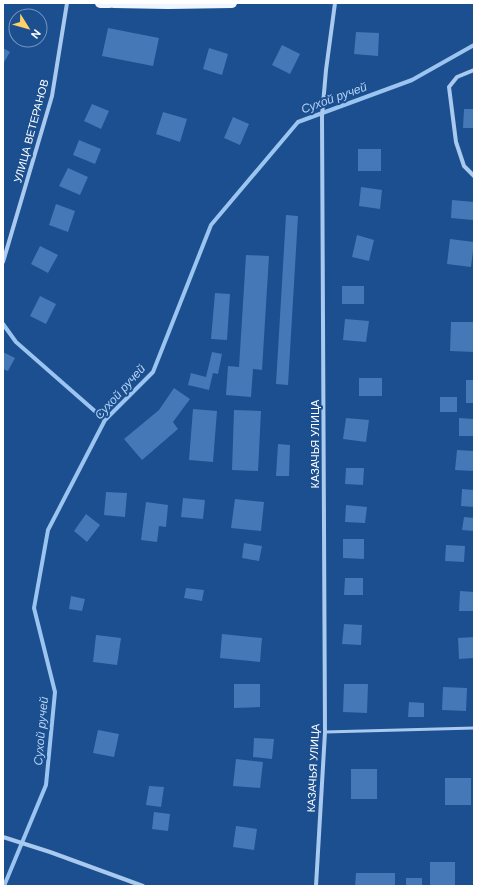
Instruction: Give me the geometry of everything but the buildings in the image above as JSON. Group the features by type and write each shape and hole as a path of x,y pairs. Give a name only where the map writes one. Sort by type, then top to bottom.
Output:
{"main road":[{"path":"100,3 110,3"},
{"path":"114,3 232,3"}],"street":[{"name":"УЛИЦА ВЕТЕРАНОВ","path":"3,262 52,96 67,3"},
{"name":"КАЗАЧЬЯ УЛИЦА","path":"316,886 325,732 322,116 326,70 335,3"},
{"path":"474,70 457,77 449,87 456,142 464,166 474,176"},
{"path":"3,837 50,852 143,886"}],"lane":[{"path":"325,732 474,728"}],"waterway":[{"name":"Сухой ручей","path":"4,886 46,785 55,692 34,608 48,530 105,420 153,372 211,225 298,122 412,80 474,45"},
{"path":"3,324 16,342 105,420"}]}
